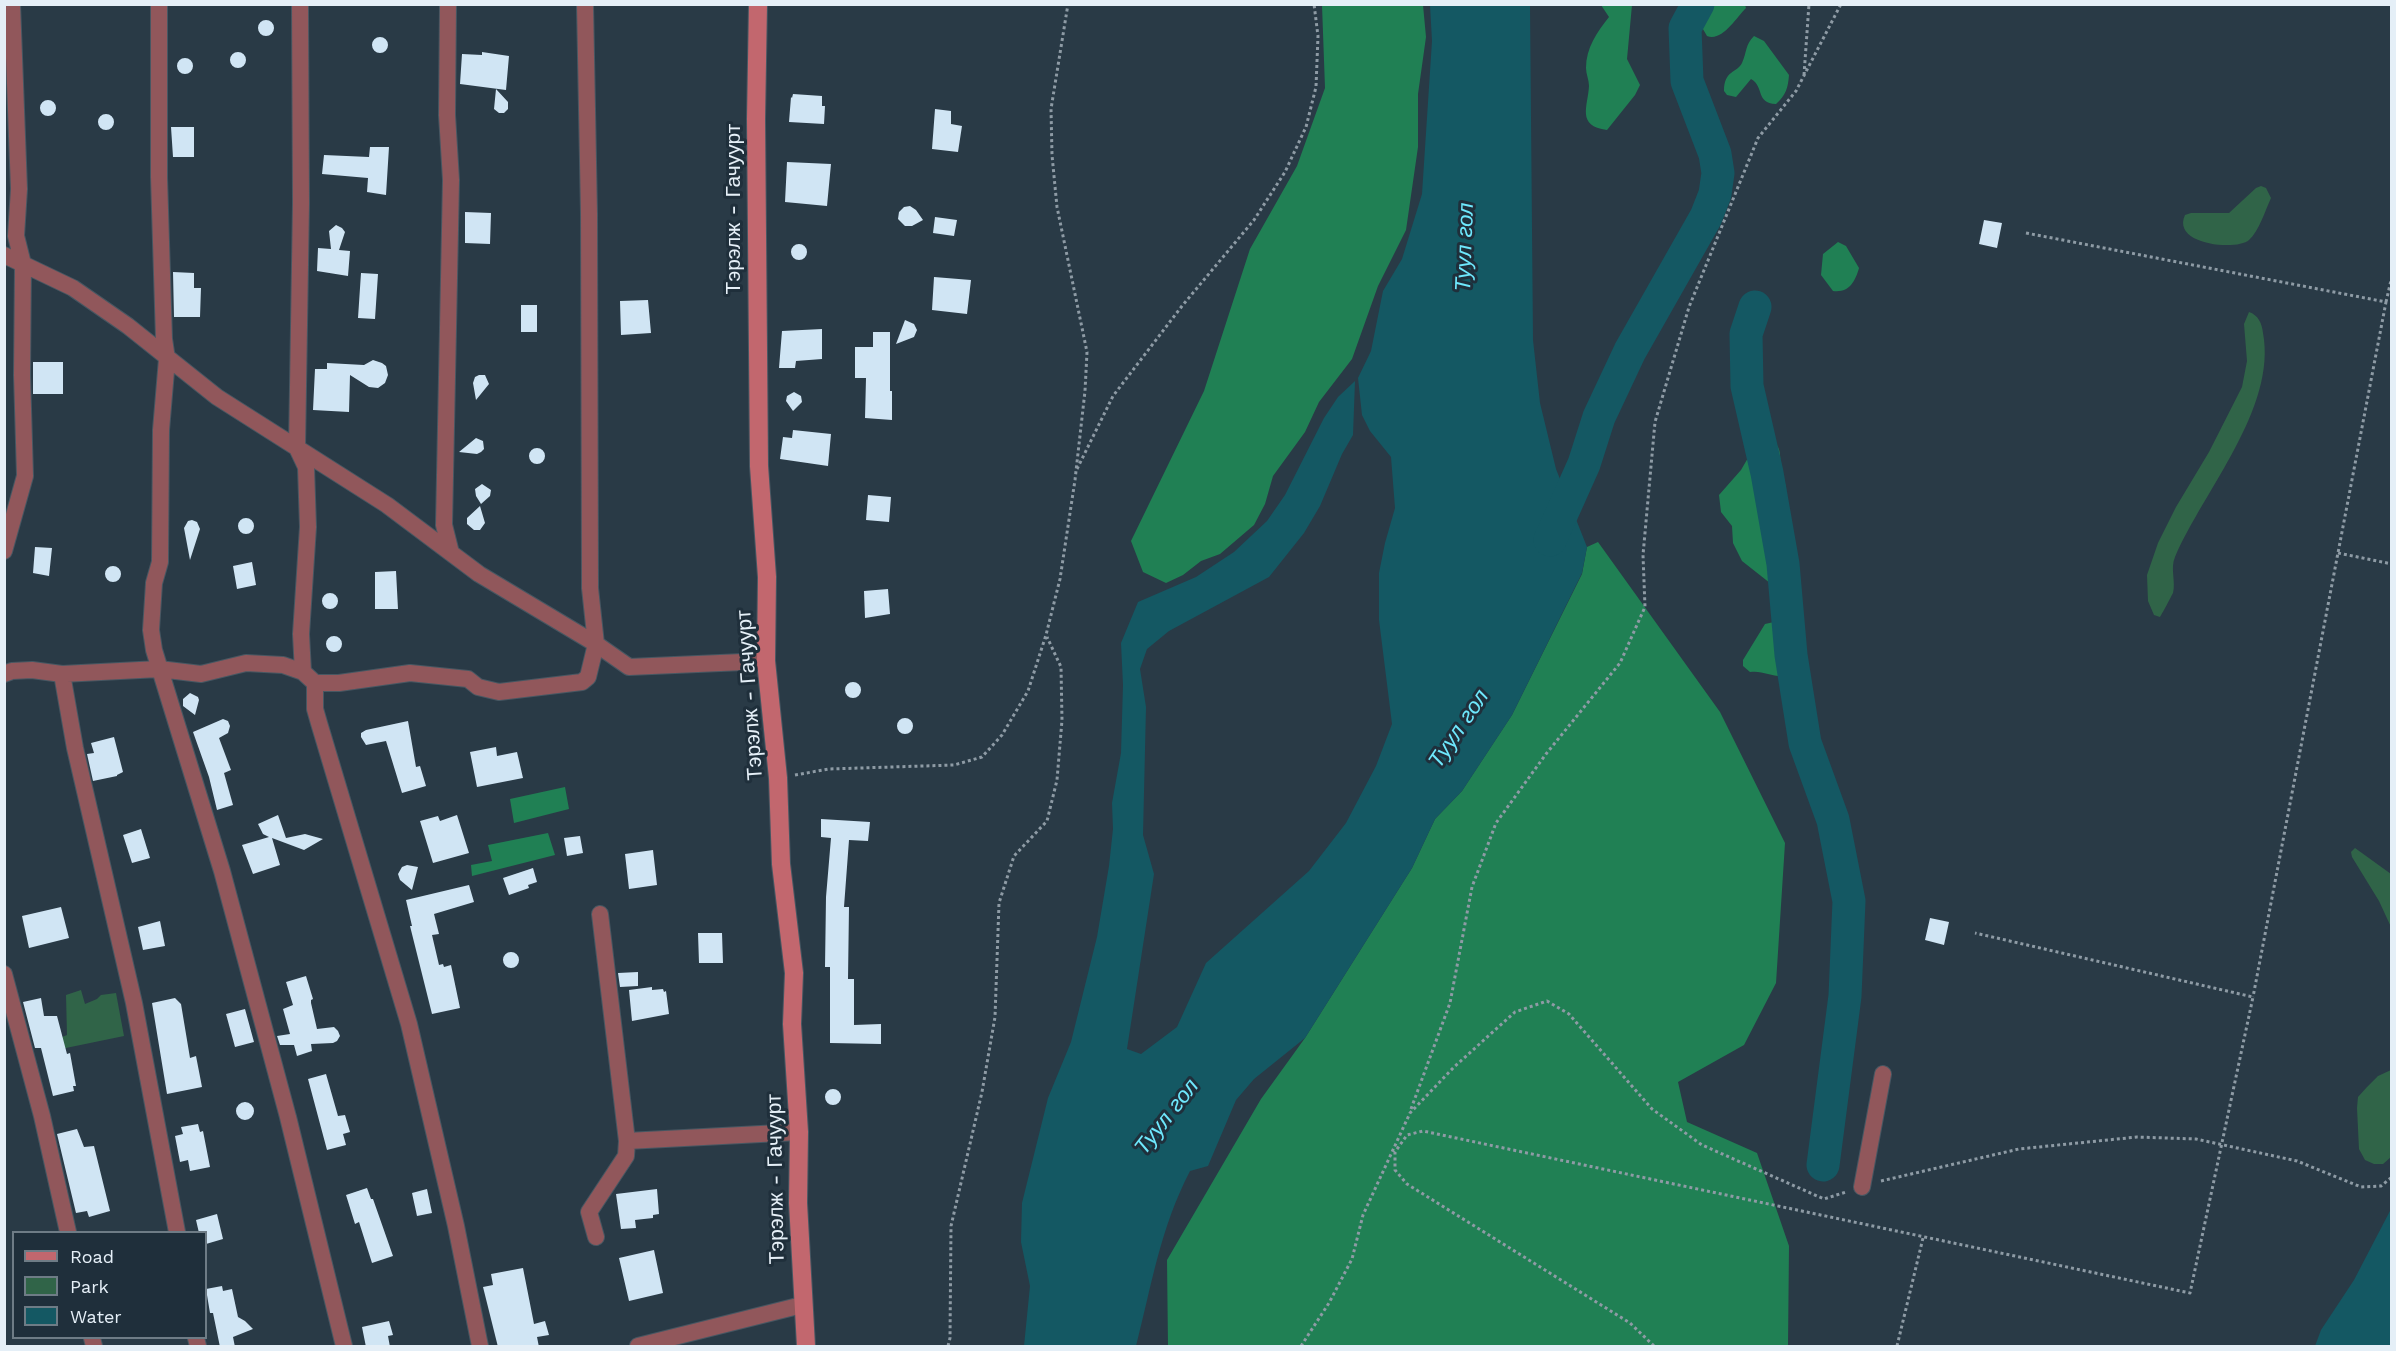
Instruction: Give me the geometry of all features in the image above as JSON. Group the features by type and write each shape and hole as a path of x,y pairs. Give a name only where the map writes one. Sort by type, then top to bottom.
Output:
{"main road":[{"name":"Тэрэлж - Гачуурт","path":"758,4 756,119 759,466 766,577 766,661 778,778 781,864 794,974 792,1024 799,1132 798,1203 806,1347"}],"street":[{"path":"4,551 25,476 22,375 23,264 16,236 19,189 12,4"},
{"path":"159,4 159,177 164,339 168,359 161,430 160,562 154,583 151,630 159,669 222,871 288,1117 344,1347"},
{"path":"300,4 302,203 297,448 306,467 308,527 301,634 315,709 410,1024 456,1226 480,1347"},
{"path":"448,4 447,115 451,180 444,525 451,553"},
{"path":"4,674 32,670 62,674 159,669 201,674 246,663 283,665 309,678 339,683 410,673 468,679 478,687 499,692 582,682 588,676 596,644 590,588 589,214 585,4"},
{"path":"4,255 73,288 128,326 217,398 387,505 479,574 596,644 629,667 766,661"},
{"path":"62,674 75,748 134,1003 177,1231"},
{"path":"596,1237 589,1212 626,1156 627,1141 600,914"},
{"path":"4,974 42,1116 69,1231"},
{"path":"1862,1187 1883,1074"},
{"path":"627,1141 799,1132"},
{"path":"638,1347 802,1305"}],"path":[{"path":"778,778 829,769 856,770 954,765 982,757 1002,735 1028,691 1046,635 1060,579 1085,391 1087,352 1057,207 1052,154 1051,110 1068,4"},
{"path":"1076,471 1113,396 1182,306 1254,220 1285,172 1306,127 1316,87 1318,36 1314,4"},
{"path":"1804,77 1809,4"},
{"path":"1301,1347 1329,1303 1352,1259 1363,1215 1410,1113 1450,1003 1472,887 1497,823 1546,754 1620,663 1645,607 1643,555 1655,422 1689,307 1758,138 1796,91 1841,4"},
{"path":"2026,233 2386,302"},
{"path":"1654,1347 1630,1323 1407,1185 1395,1170 1395,1152 1407,1135 1423,1131 2190,1293 2253,997 2391,276"},
{"path":"2338,553 2391,564"},
{"path":"948,1347 951,1226 982,1092 995,1017 999,903 1014,856 1047,820 1057,780 1062,720 1061,667 1046,635"},
{"path":"1975,933 2253,997"},
{"path":"1410,1113 1454,1067 1515,1012 1547,1001 1569,1014 1652,1109 1702,1145 1824,1198 2019,1149 2137,1137 2196,1139 2297,1161 2361,1187 2381,1186 2391,1177"},
{"path":"1897,1347 1923,1237"}],"green space":[{"path":"1322,5 1423,5 1426,37 1418,94 1418,147 1406,230 1378,286 1352,359 1319,402 1305,432 1273,476 1265,504 1254,525 1220,554 1201,561 1183,575 1166,583 1143,572 1131,541 1204,391 1250,249 1297,166 1325,88"},
{"path":"1601,5 1632,5 1627,59 1640,85 1635,95 1607,130 1591,124 1586,114 1589,86 1586,61 1596,34 1609,17"},
{"path":"1713,5 1745,5 1746,8 1723,32 1713,37 1707,36 1700,24"},
{"path":"1754,36 1764,41 1789,75 1786,91 1776,104 1765,101 1758,86 1751,79 1736,97 1727,95 1724,91 1726,79 1742,63"},
{"path":"2261,186 2266,188 2271,198 2259,226 2249,240 2232,245 2220,245 2196,239 2187,233 2183,225 2185,215 2229,213"},
{"path":"1838,242 1846,246 1859,268 1850,286 1843,290 1833,291 1821,275 1823,254"},
{"path":"2249,312 2259,320 2263,333 2264,361 2259,390 2249,419 2235,448 2175,557 2173,593 2160,617 2154,615 2148,601 2147,575 2158,543 2176,507 2209,452 2242,387 2247,361 2244,324"},
{"path":"1766,436 1776,444 1780,452 1786,485 1783,519 1799,568 1796,576 1789,583 1775,587 1742,561 1733,543 1732,526 1721,512 1719,495"},
{"path":"1598,542 1720,712 1785,843 1776,983 1744,1045 1678,1082 1687,1122 1757,1153 1789,1246 1788,1346 1168,1346 1167,1260 1261,1099 1305,1038 1412,868 1435,819 1462,791 1512,715 1582,574 1587,547"},
{"path":"1774,622 1785,648 1784,676 1750,672 1743,666 1743,660 1765,624"},
{"path":"565,787 569,809 514,823 510,799"},
{"path":"548,833 555,855 472,876 471,865 492,861 488,845"},
{"path":"2355,848 2391,874 2391,927 2379,901 2352,857 2351,852"},
{"path":"81,990 85,1004 101,995 116,993 124,1036 61,1049 60,1038 67,1035 66,995"},
{"path":"2391,1070 2391,1157 2383,1164 2374,1164 2365,1160 2359,1149 2358,1097 2378,1076"}],"water":[{"name":"Туул гол","path":"1430,5 1530,5 1533,340 1540,403 1556,469 1587,547 1582,573 1512,715 1462,791 1435,819 1412,868 1305,1038 1254,1079 1236,1100 1208,1166 1190,1171 1164,1236 1136,1346 1024,1346 1030,1286 1021,1242 1022,1203 1048,1098 1071,1042 1097,937 1109,866 1113,829 1112,803 1121,753 1123,685 1121,643 1138,602 1196,577 1234,552 1267,521 1285,495 1324,418 1338,397 1355,381 1353,435 1342,454 1320,506 1304,533 1269,577 1169,631 1147,649 1140,669 1146,707 1143,835 1154,874 1127,1049 1141,1054 1177,1027 1206,963 1309,871 1346,823 1376,766 1392,724 1379,620 1379,573 1395,508 1391,457 1370,431 1362,415 1358,378 1371,351 1383,291 1402,259 1422,194 1432,41"},
{"path":"2391,1209 2391,1346 2315,1346 2321,1330 2354,1280"}],"building":[{"path":"266,20 272,22 274,28 272,34 266,36 260,34 258,28 260,22"},
{"path":"380,37 386,39 388,45 386,51 380,53 374,51 372,45 374,39"},
{"path":"238,52 244,54 246,60 244,66 238,68 232,66 230,60 232,54"},
{"path":"482,52 509,56 506,90 460,84 462,54 482,55"},
{"path":"185,58 191,60 193,66 191,72 185,74 179,72 177,66 179,60"},
{"path":"496,89 508,102 508,109 504,113 499,113 494,109"},
{"path":"793,94 822,96 822,106 825,106 824,124 789,122"},
{"path":"48,100 54,102 56,108 54,114 48,116 42,114 40,108 42,102"},
{"path":"935,109 951,111 951,124 962,126 958,152 932,149"},
{"path":"106,114 112,116 114,122 112,128 106,130 100,128 98,122 100,116"},
{"path":"171,127 194,127 194,157 173,157"},
{"path":"370,147 389,147 386,195 367,192 368,178 322,174 324,155 369,157"},
{"path":"787,162 831,164 827,206 785,202"},
{"path":"910,206 923,220 912,226 905,226 898,219 899,212 904,207"},
{"path":"465,212 491,213 490,244 465,243"},
{"path":"935,217 957,220 954,236 933,233"},
{"path":"1984,220 2002,223 1997,248 1979,244"},
{"path":"336,225 345,232 339,250 350,251 348,276 317,271 318,248 331,249 329,231"},
{"path":"799,244 807,252 799,260 791,252"},
{"path":"173,272 194,273 194,288 201,288 200,317 174,317"},
{"path":"361,273 378,274 375,319 358,318"},
{"path":"934,277 971,280 967,314 932,310"},
{"path":"648,300 651,333 621,335 620,301"},
{"path":"521,305 537,305 537,332 521,332"},
{"path":"905,320 914,324 917,330 914,337 896,344"},
{"path":"822,329 822,359 796,361 795,368 779,368 782,331"},
{"path":"873,332 890,332 892,420 865,418 866,378 855,378 855,347 873,347"},
{"path":"373,360 386,366 388,375 385,383 378,388 369,387 350,375 349,412 313,410 315,369 327,369 327,363 364,365"},
{"path":"33,362 63,362 63,394 33,394"},
{"path":"485,375 489,384 476,400 473,383 475,377"},
{"path":"794,392 801,396 802,402 793,411 786,401 787,396"},
{"path":"793,430 831,434 828,466 780,459 783,437 792,438"},
{"path":"476,438 483,441 484,449 481,452 477,454 459,452"},
{"path":"537,448 543,450 545,456 543,462 537,464 531,462 529,456 531,450"},
{"path":"482,484 491,490 490,496 481,504 475,489"},
{"path":"868,495 891,497 889,522 866,520"},
{"path":"480,506 485,523 480,530 474,530 467,524 467,518"},
{"path":"246,518 252,520 254,526 252,532 246,534 240,532 238,526 240,520"},
{"path":"188,521 197,522 200,529 190,560 184,528"},
{"path":"35,547 52,548 49,576 33,573"},
{"path":"252,562 256,585 237,589 233,566"},
{"path":"113,566 119,568 121,574 119,580 113,582 107,580 105,574 107,568"},
{"path":"396,571 398,609 375,609 375,572"},
{"path":"888,589 890,614 865,618 864,591"},
{"path":"330,593 338,601 330,609 322,601"},
{"path":"334,636 342,644 334,652 326,644"},
{"path":"850,682 856,682 861,690 859,696 850,698 845,693 845,687"},
{"path":"190,693 199,700 195,715 183,706 183,699"},
{"path":"902,718 908,718 913,726 911,732 902,734 897,729 897,723"},
{"path":"223,719 228,721 230,726 228,733 219,738 231,770 224,773 233,805 217,810 209,777 193,732"},
{"path":"408,721 416,767 420,766 426,786 402,793 386,741 366,745 361,733"},
{"path":"114,737 123,772 117,776 93,781 87,754 94,753 91,743"},
{"path":"496,747 497,756 517,752 523,778 477,787 470,752"},
{"path":"278,815 286,838 305,834 323,839 304,850 272,838 280,865 253,874 242,845 269,837 263,834 258,824"},
{"path":"457,815 469,853 433,863 420,821 438,816 440,821"},
{"path":"821,819 870,822 868,841 849,840 844,907 849,907 848,979 854,979 854,1025 881,1024 881,1044 830,1043 830,967 825,967 826,897 831,838 821,837"},
{"path":"141,829 150,858 132,863 123,835"},
{"path":"580,836 583,853 567,856 564,838"},
{"path":"653,850 657,885 629,889 625,854"},
{"path":"407,865 418,867 412,890 400,880 398,874 402,867"},
{"path":"533,868 537,882 528,885 529,888 509,895 503,878"},
{"path":"469,885 474,902 434,914 439,934 432,935 439,965 443,964 444,967 451,965 460,1008 432,1014 410,926 412,926 406,900"},
{"path":"61,907 69,938 29,948 22,916"},
{"path":"1930,918 1949,922 1944,945 1925,940"},
{"path":"160,921 165,946 143,950 138,927"},
{"path":"698,933 722,933 723,963 699,963"},
{"path":"508,952 514,952 519,960 517,966 508,968 503,963 503,957"},
{"path":"638,972 638,986 620,987 618,973"},
{"path":"306,976 313,999 311,1003 317,1029 334,1027 340,1036 333,1043 311,1044 312,1051 297,1056 294,1045 280,1045 277,1036 290,1034 283,1009 293,1005 286,982"},
{"path":"652,987 652,990 666,991 669,1014 632,1021 629,990"},
{"path":"41,998 44,1016 57,1016 67,1054 70,1053 76,1086 73,1086 74,1091 53,1096 41,1048 35,1048 23,1002"},
{"path":"175,998 181,1004 190,1058 196,1056 202,1087 167,1094 152,1003"},
{"path":"245,1009 254,1042 235,1047 226,1014"},
{"path":"326,1074 338,1116 345,1115 350,1132 343,1134 346,1145 327,1150 308,1079"},
{"path":"830,1089 836,1089 841,1097 839,1103 830,1105 825,1100 825,1094"},
{"path":"245,1102 251,1105 254,1111 251,1117 245,1120 239,1117 236,1111 239,1105"},
{"path":"198,1124 200,1132 203,1131 210,1167 190,1171 188,1160 180,1162 175,1136 183,1134 181,1127"},
{"path":"77,1129 84,1147 94,1146 110,1211 89,1217 87,1211 76,1213 57,1134"},
{"path":"367,1188 393,1256 372,1263 359,1222 355,1224 346,1195"},
{"path":"427,1189 432,1213 417,1216 412,1193"},
{"path":"657,1189 659,1214 653,1215 653,1218 635,1220 636,1228 621,1229 616,1194"},
{"path":"217,1214 223,1239 207,1244 207,1231 199,1231 196,1220"},
{"path":"654,1250 663,1293 629,1301 619,1258"},
{"path":"523,1268 534,1324 545,1321 549,1335 537,1337 539,1347 498,1347 483,1287 493,1285 491,1274"},
{"path":"222,1286 223,1291 232,1289 238,1317 253,1329 233,1337 235,1347 220,1347 213,1313 210,1313 207,1289"},
{"path":"389,1321 393,1335 388,1336 390,1347 366,1347 362,1327"}],"waterway":[{"path":"1550,540 1584,464 1599,417 1630,351 1706,217 1715,194 1718,173 1715,154 1687,81 1685,28 1698,4"},
{"path":"1755,307 1746,334 1747,386 1767,473 1783,564 1791,655 1805,743 1833,820 1849,901 1845,996 1823,1165"}]}
